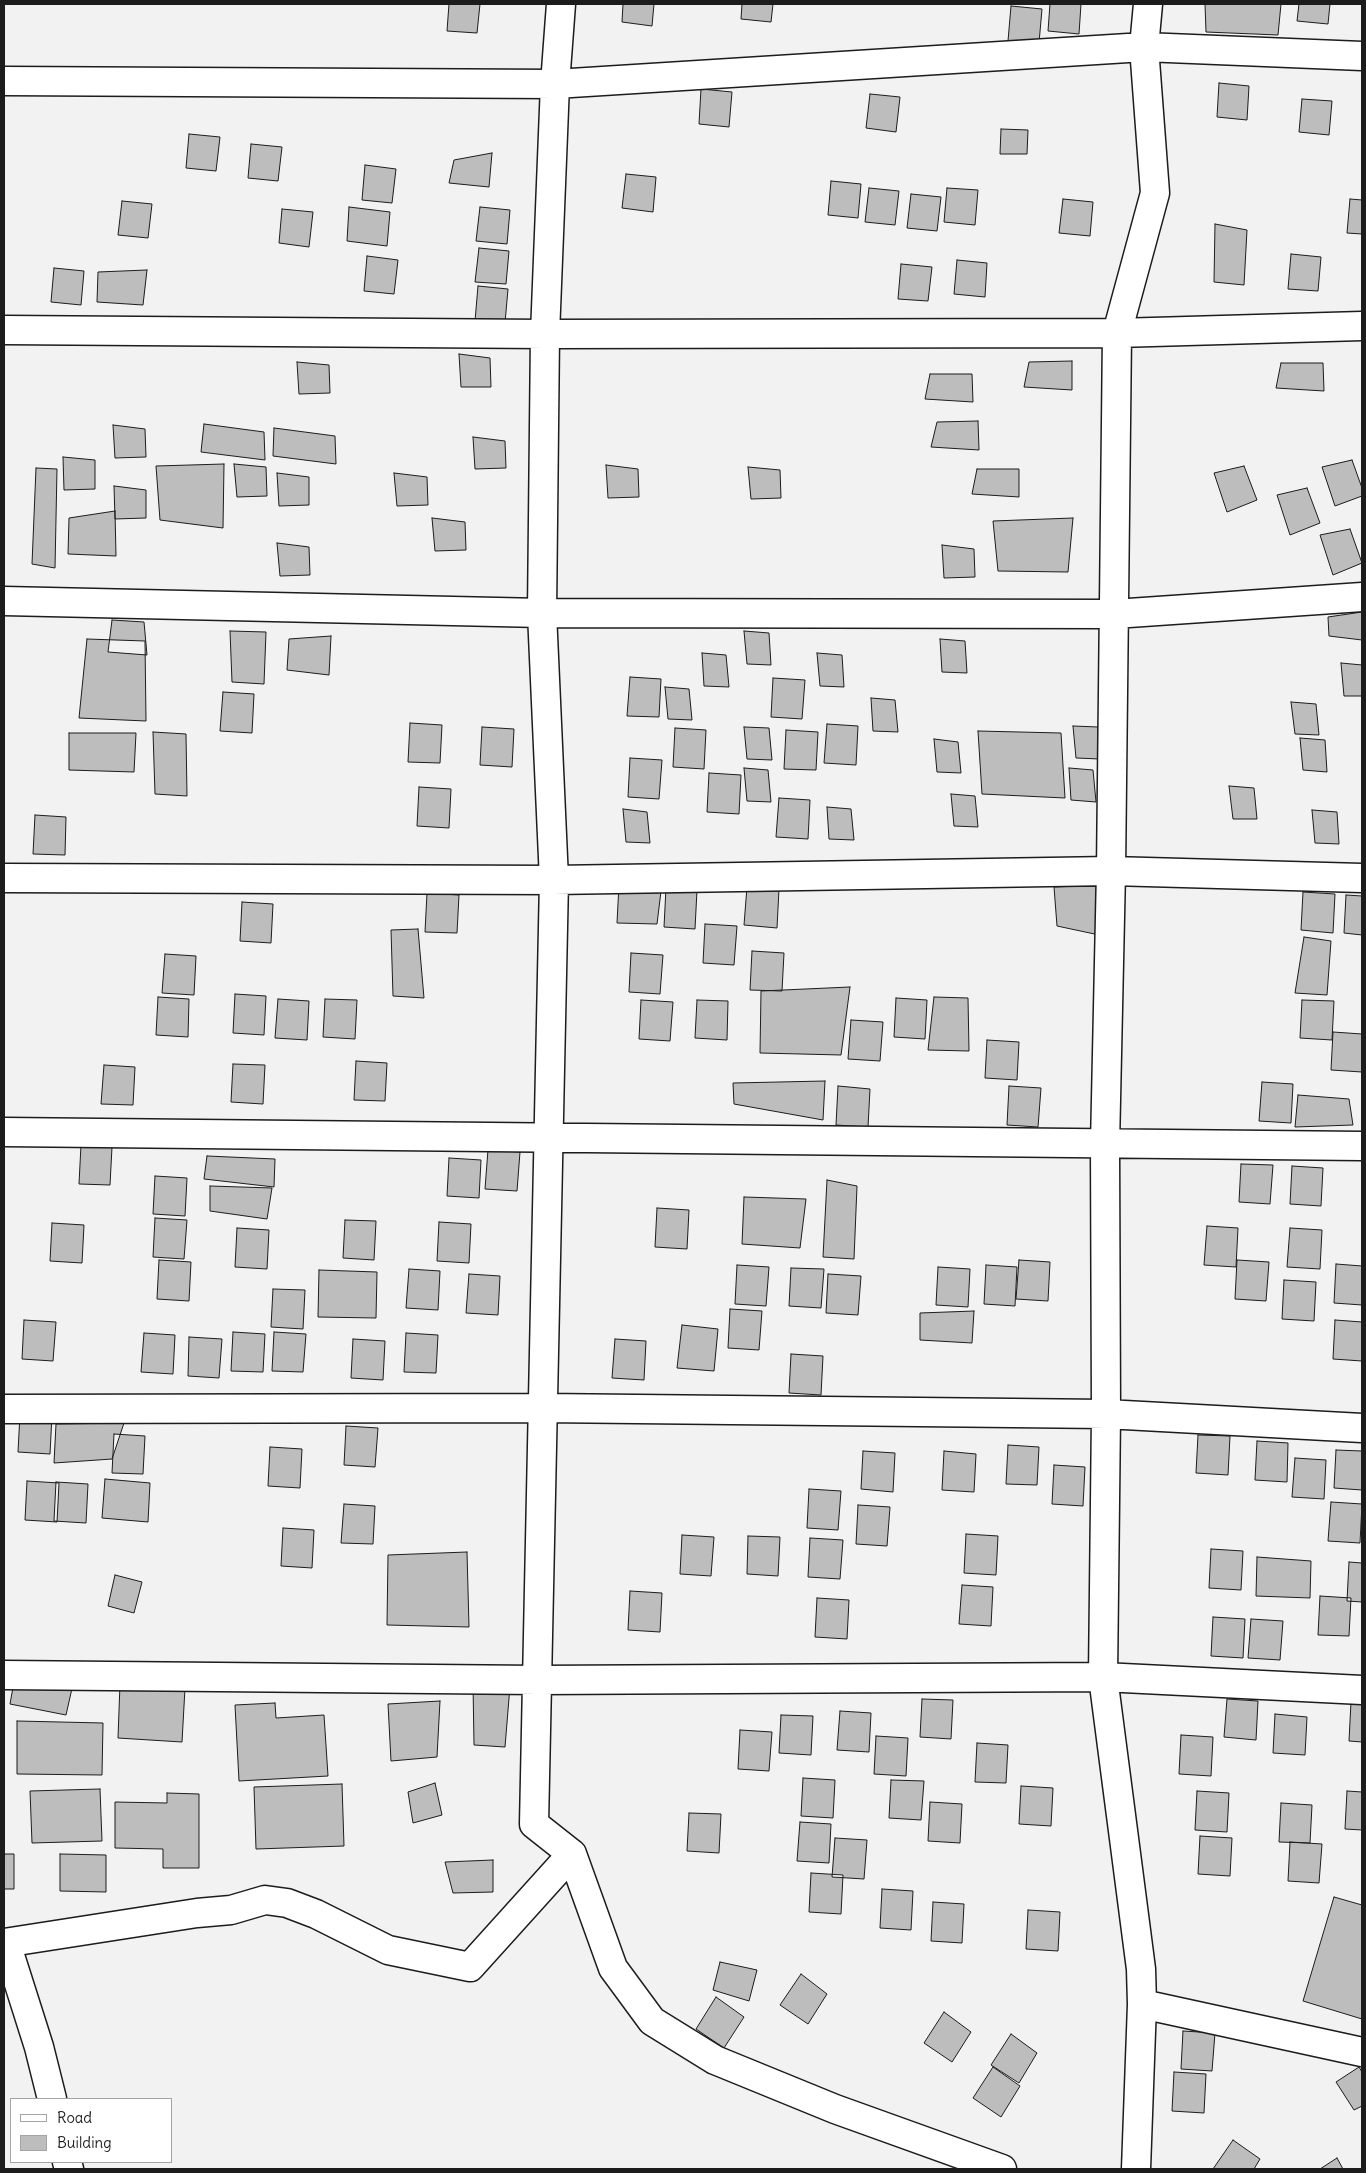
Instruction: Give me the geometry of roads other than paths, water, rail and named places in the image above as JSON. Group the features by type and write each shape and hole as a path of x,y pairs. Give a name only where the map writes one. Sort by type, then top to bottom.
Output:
{"street":[{"path":"561,4 546,334 542,613 554,880 534,1824 572,1854 613,1968 652,2021 715,2060 835,2108 1002,2169"},
{"path":"1136,2169 1142,2004 1140,1969 1103,1677 1106,1414 1105,1145 1111,871 1117,332 1155,193 1144,47 1148,4"},
{"path":"4,81 556,84 1144,47 1362,56"},
{"path":"4,330 546,334 1117,332 1362,326"},
{"path":"4,601 542,613 1114,614 1362,597"},
{"path":"4,878 554,880 1111,871 1362,878"},
{"path":"4,1132 1105,1145 1362,1146"},
{"path":"4,1410 543,1408 1106,1414 1362,1428"},
{"path":"4,1675 538,1680 1103,1677 1362,1690"},
{"path":"52,2098 39,2048 5,1943 197,1913 231,1910 265,1900 287,1903 316,1914 388,1950 470,1967 572,1854"},
{"path":"1142,2004 1362,2052"}]}
